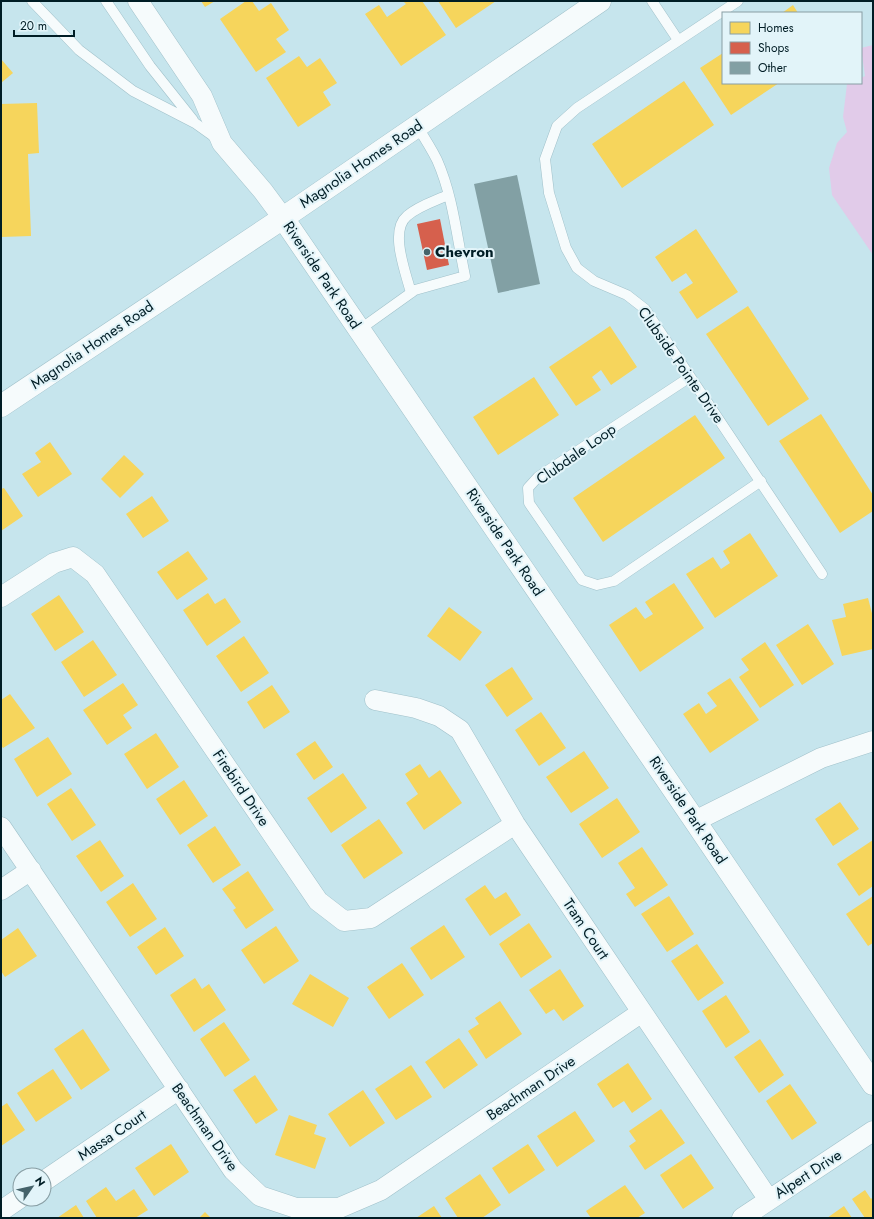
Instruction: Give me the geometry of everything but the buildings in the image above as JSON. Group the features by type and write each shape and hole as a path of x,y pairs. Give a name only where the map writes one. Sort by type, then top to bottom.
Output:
{"street":[{"name":"Riverside Park Road","path":"138,1 202,96 222,143 263,191 282,218 695,821 873,1084"},
{"name":"Magnolia Homes Road","path":"1,406 282,218 600,1"},
{"name":"Firebird Drive","path":"1,597 54,563 73,557 95,574 318,901 344,921 371,918 515,824"},
{"name":"Tram Court","path":"375,700 416,708 439,716 460,730 515,824 769,1200"},
{"path":"695,821 821,758 873,741"},
{"name":"Beachman Drive","path":"1,827 233,1170 260,1196 296,1208 338,1208 381,1190 642,1012"},
{"path":"1,890 30,870"},
{"name":"Massa Court","path":"52,1176 179,1089"},
{"name":"Alpert Drive","path":"742,1218 873,1131"},
{"path":"1,1211 12,1203"}],"lane":[{"path":"32,1 79,50 132,91 195,123 222,143"},
{"path":"106,1 150,66 195,123"},
{"path":"652,1 678,40"},
{"name":"Clubside Pointe Drive","path":"738,1 577,108 557,126 545,159 549,192 566,248 578,268 594,281 626,294 645,309 822,574"},
{"path":"359,330 411,293 422,287 465,276 448,195 437,162 417,126"},
{"path":"411,293 400,252 398,236 400,225 413,211 448,195"},
{"name":"Clubdale Loop","path":"690,377 538,477 528,488 529,504 582,580 597,585 614,581 761,481"}],"shaded area":[{"path":"873,45 873,255 832,195 829,168 837,143 847,132 843,117 847,84 862,84 862,78 865,76 862,48"}],"place":[{"name":"Chevron","path":"427,252"}]}
